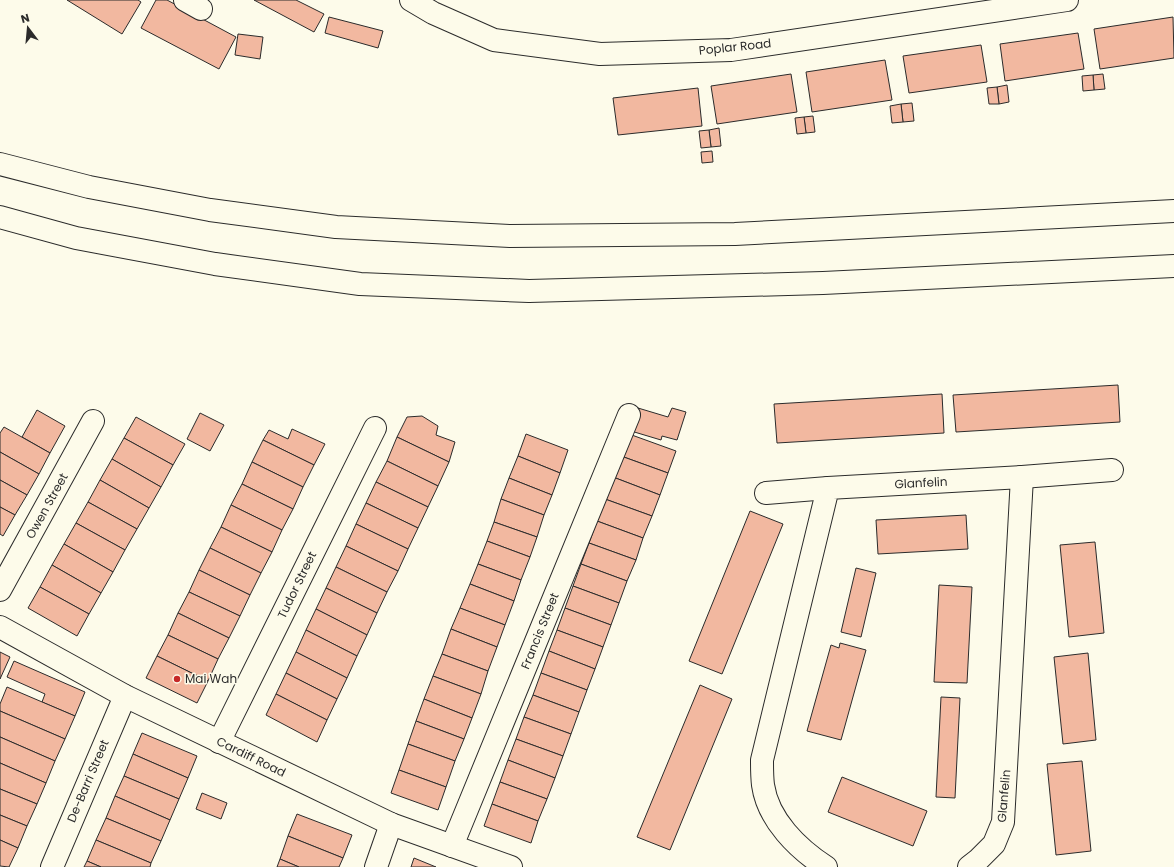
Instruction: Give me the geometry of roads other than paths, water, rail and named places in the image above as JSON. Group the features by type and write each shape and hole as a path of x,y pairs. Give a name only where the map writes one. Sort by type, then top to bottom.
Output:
{"main road":[{"name":"Poplar Road","path":"411,0 433,13 494,40 600,54 731,50 1067,0"},
{"path":"0,164 89,187 210,210 336,227 510,236 735,234 1174,211"},
{"path":"0,217 76,238 215,264 360,284 529,291 823,283 1174,266"},
{"name":"Francis Street","path":"452,846 629,415"},
{"name":"Owen Street","path":"0,590 93,421"},
{"name":"Tudor Street","path":"219,742 375,428"},
{"path":"1022,477 1112,470"},
{"name":"Glanfelin","path":"766,493 1022,477 1003,822 994,844 978,860 968,867"},
{"path":"826,867 813,859 784,830 770,809 763,786 762,760 828,488"},
{"name":"Cardiff Road","path":"0,626 125,696 391,824 511,867"},
{"name":"De-Barri Street","path":"52,867 125,696"},
{"path":"376,867 391,824"}],"place":[{"name":"Mai Wah","path":"177,679"}]}
